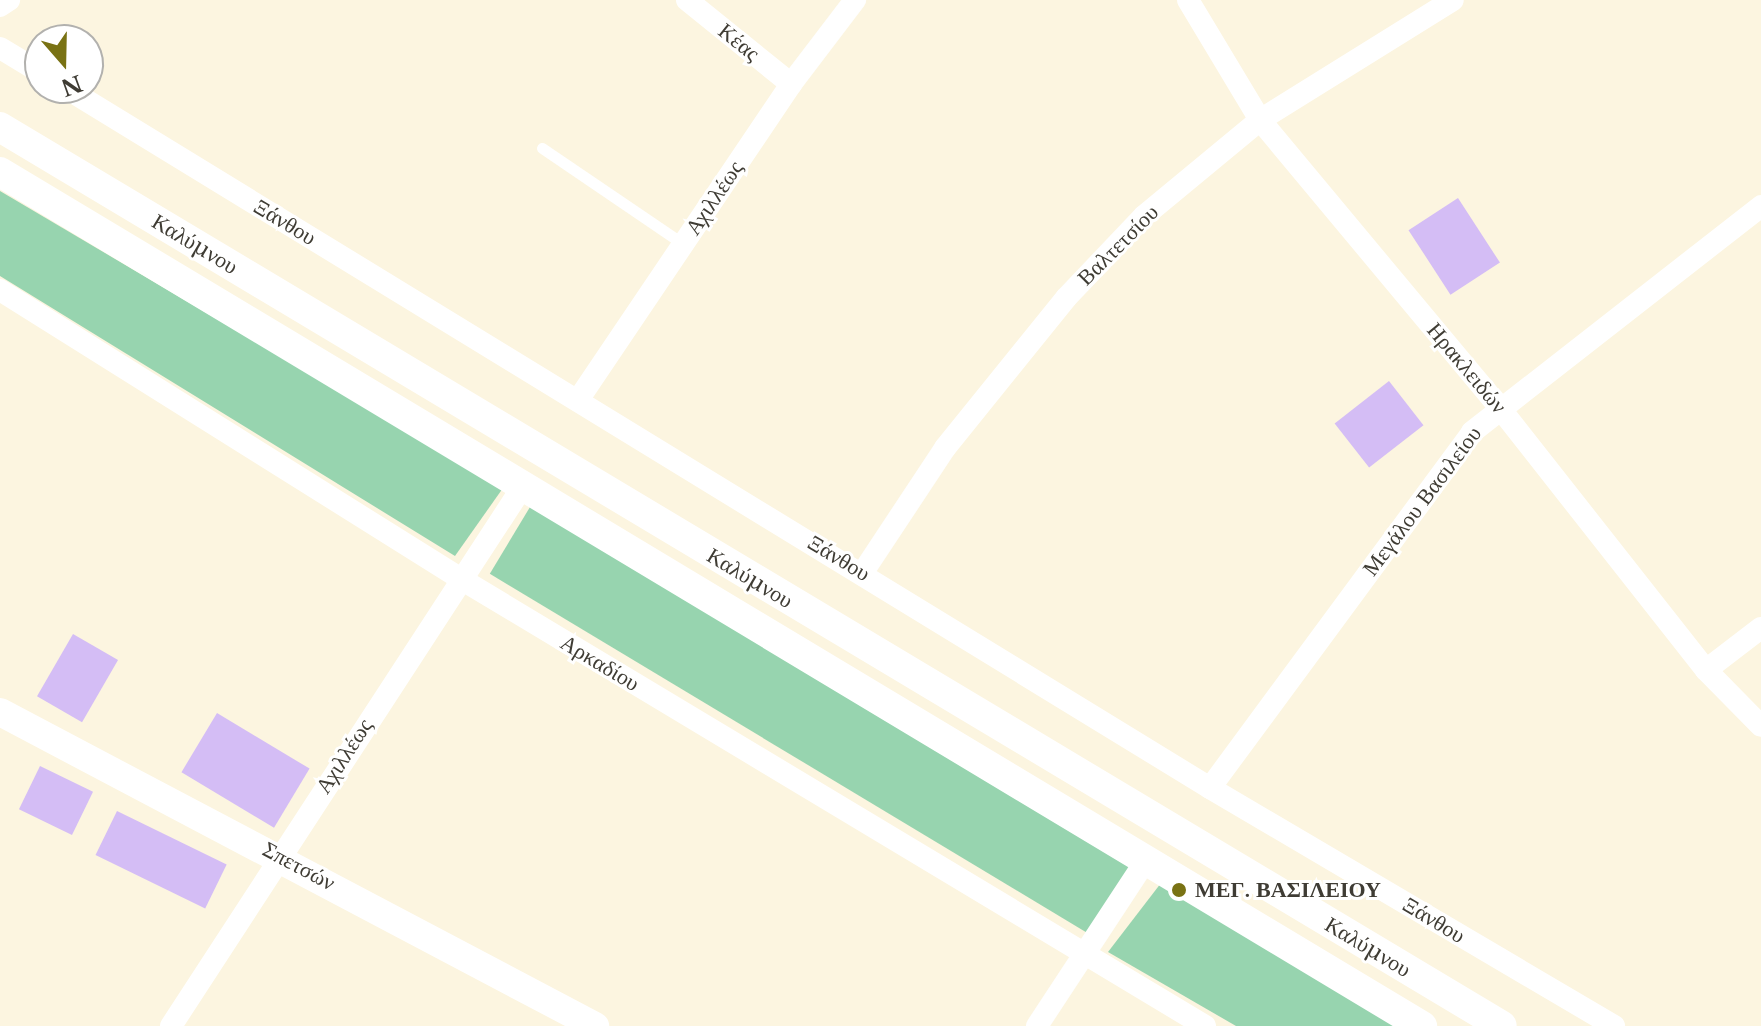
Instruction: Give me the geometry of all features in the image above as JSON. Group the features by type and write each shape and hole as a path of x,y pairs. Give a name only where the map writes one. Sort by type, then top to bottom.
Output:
{"main road":[{"name":"Καλύμνου","path":"0,127 1502,1026"},
{"name":"Καλύμνου","path":"0,172 521,489 1422,1026"}],"street":[{"path":"0,6 9,0"},
{"name":"Κέας","path":"687,0 791,84"},
{"name":"Αχιλλέως","path":"578,400 791,84 855,0"},
{"name":"Ηρακλειδών","path":"1188,0 1260,120 1499,407 1706,670 1761,726"},
{"name":"Βαλτετσίου","path":"863,572 945,448 1066,298 1144,216 1260,120 1453,0"},
{"path":"0,48 24,62"},
{"name":"Ξάνθου","path":"92,104 863,572 1210,788 1614,1026"},
{"name":"Μεγάλου Βασιλείου","path":"1210,788 1472,432 1499,407 1761,206"},
{"name":"Αρκαδίου","path":"0,290 461,579 1205,1026"},
{"name":"Αχιλλέως","path":"171,1026 278,855 521,489"},
{"path":"1706,670 1761,628"},
{"name":"Σπετσών","path":"0,712 278,855 595,1026"},
{"path":"1037,1026 1088,956 1146,860"}],"lane":[{"path":"542,148 683,244"}],"green space":[{"path":"0,191 503,488 455,556 0,276"},
{"path":"530,507 1130,868 1090,934 490,574"},
{"path":"1161,883 1395,1026 1236,1026 1108,952"}],"building":[{"path":"1458,198 1500,263 1450,295 1409,230"},
{"path":"1389,381 1423,425 1369,468 1335,423"},
{"path":"73,634 118,660 82,722 37,696"},
{"path":"217,713 310,769 274,828 181,772"},
{"path":"40,766 93,792 72,835 19,809"},
{"path":"117,811 227,864 205,909 96,855"}],"place":[{"name":"ΜΕΓ. ΒΑΣΙΛΕΙΟΥ","path":"1179,890"}]}
